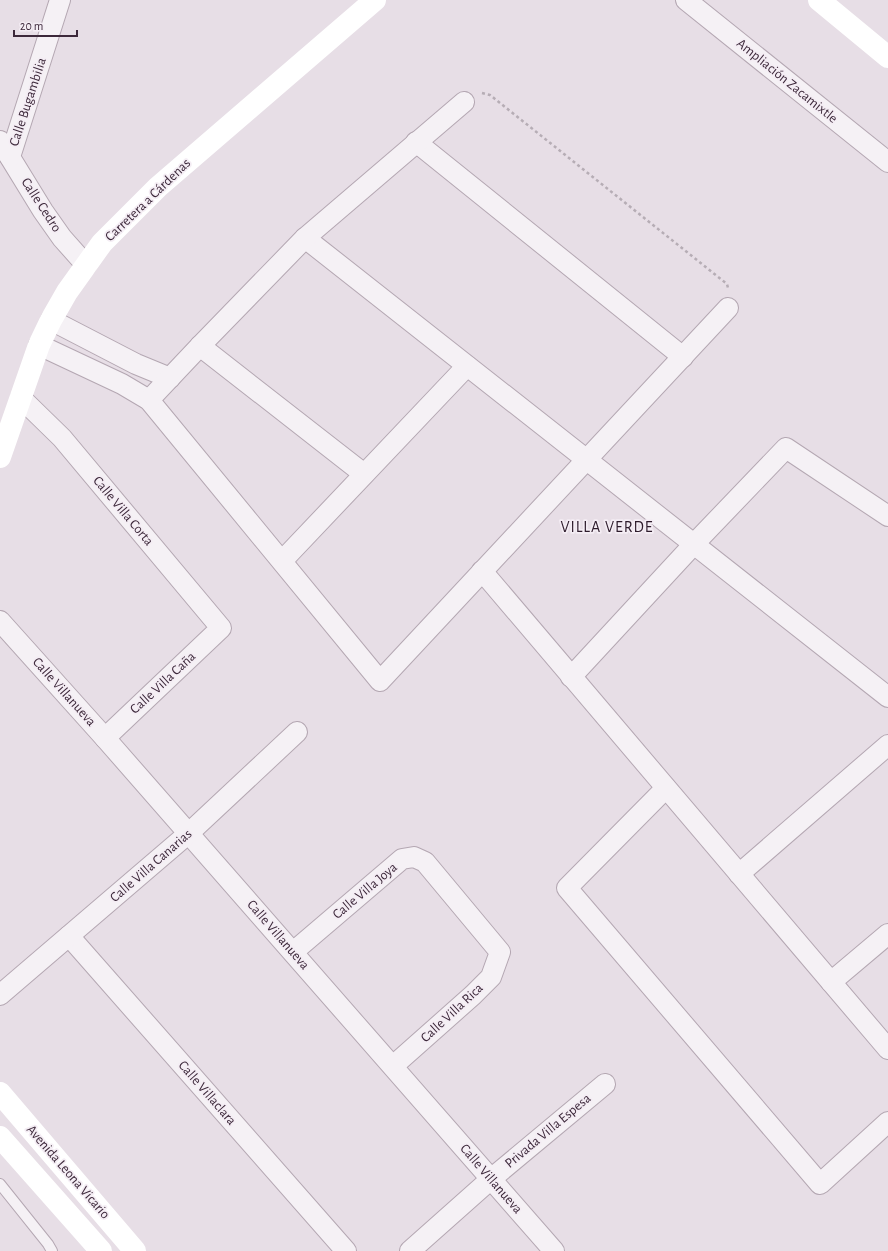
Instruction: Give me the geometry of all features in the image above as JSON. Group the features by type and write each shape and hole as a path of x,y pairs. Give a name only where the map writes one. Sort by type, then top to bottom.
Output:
{"street":[{"name":"Calle Bugambilia","path":"5,149 60,0"},
{"name":"Carretera a Cárdenas","path":"0,457 39,345 67,292 102,243 158,187 375,0"},
{"name":"Ampliación Zacamixtle","path":"686,0 888,162"},
{"path":"819,0 888,57"},
{"path":"150,400 200,346 305,238 464,102"},
{"path":"416,142 683,357"},
{"name":"Calle Cedro","path":"5,149 43,211 62,238 86,265"},
{"path":"305,238 888,697"},
{"path":"39,345 122,384 150,400 380,681 728,308"},
{"path":"51,320 136,364 170,378"},
{"path":"200,346 364,474"},
{"path":"282,562 467,366"},
{"name":"Calle Villa Corta","path":"21,398 62,438 221,628"},
{"path":"571,677 694,544 786,448 888,516"},
{"path":"482,571 888,1049"},
{"name":"Calle Villanueva","path":"0,621 189,833 554,1251"},
{"name":"Calle Villa Caña","path":"105,738 221,628"},
{"name":"Calle Villa Canarias","path":"0,995 189,833 297,732"},
{"path":"739,874 888,745"},
{"path":"666,788 567,888 820,1184 888,1122"},
{"name":"Calle Villa Joya","path":"293,952 402,859 414,857 425,862 500,952"},
{"path":"831,982 888,934"},
{"name":"Calle Villaclara","path":"69,936 346,1251"},
{"name":"Calle Villa Rica","path":"393,1066 473,995 491,977 500,952"},
{"name":"Privada Villa Espesa","path":"410,1251 491,1178 604,1084"},
{"name":"Avenida Leona Vicario","path":"0,1093 135,1251"},
{"name":"Avenida Leona Vicario","path":"0,1137 101,1251"}],"lane":[{"path":"0,1184 52,1251"}],"path":[{"path":"464,102 478,94 483,93 490,95 727,284 730,298 728,308"}],"district":[{"name":"VILLA VERDE","path":"607,527"}]}
